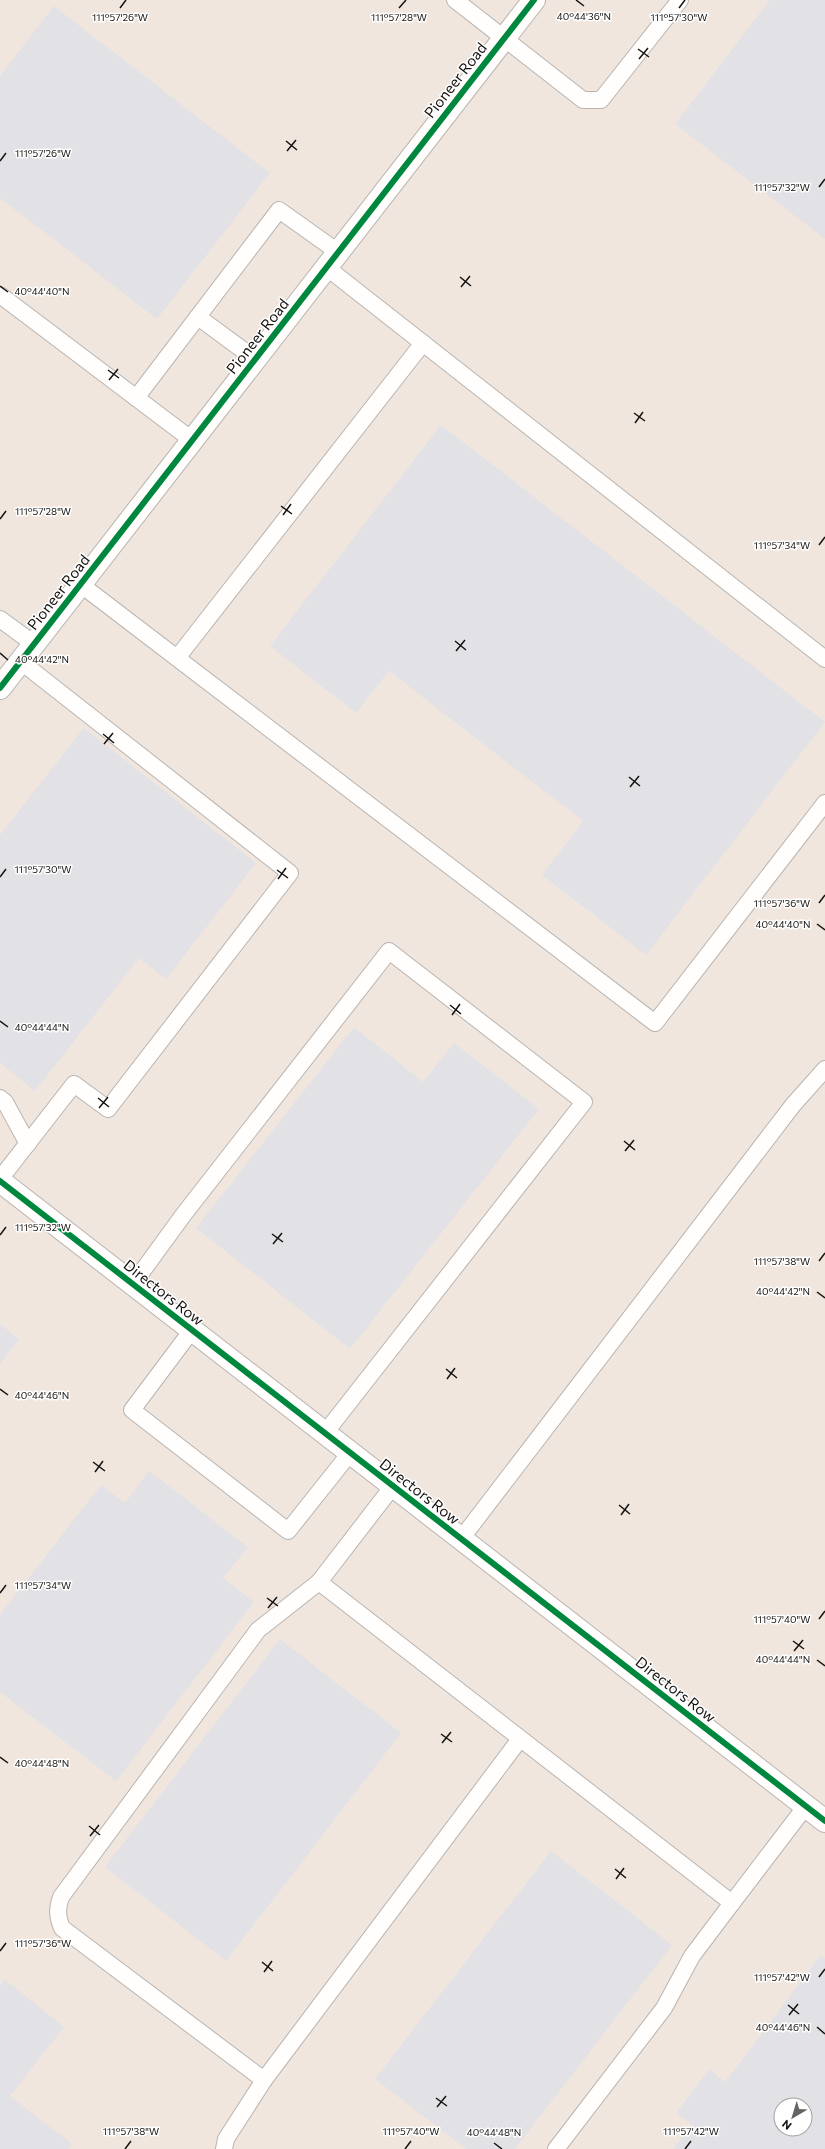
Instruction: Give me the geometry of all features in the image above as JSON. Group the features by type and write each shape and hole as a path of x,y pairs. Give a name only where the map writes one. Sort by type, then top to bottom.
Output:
{"street":[{"name":"Pioneer Road","path":"0,688 534,0"},
{"name":"Directors Row","path":"0,1180 825,1821"}],"lane":[{"path":"455,0 582,100 601,100 680,0"},
{"path":"136,398 278,210 423,343 825,659"},
{"path":"0,295 192,440"},
{"path":"198,317 255,358"},
{"path":"177,658 423,343"},
{"path":"80,584 654,1022 825,802"},
{"path":"0,619 34,644"},
{"path":"0,1180 74,1084 108,1109 290,873 20,661"},
{"path":"132,1284 184,1214 389,951 396,956 584,1102 324,1433"},
{"path":"461,1539 797,1100 825,1069"},
{"path":"0,1098 5,1102 28,1144"},
{"path":"192,1330 132,1410 288,1531 350,1453"},
{"path":"264,2080 62,1928 58,1919 57,1909 61,1897 258,1630 319,1582 393,1486"},
{"path":"319,1582 732,1903"},
{"path":"224,2149 226,2139 264,2080 520,1739"},
{"path":"556,2149 664,2008 692,1956 806,1806"}],"shaded area":[{"path":"0,0 825,0 825,2149 0,2149"}],"building":[{"path":"770,0 825,0 825,239 675,124"},
{"path":"54,6 270,173 157,319 0,198 0,76"},
{"path":"441,425 825,722 646,955 542,875 583,821 389,671 356,713 270,646"},
{"path":"84,728 256,863 166,979 139,958 35,1091 0,1063 0,835"},
{"path":"354,1027 423,1082 454,1043 539,1109 350,1349 196,1228"},
{"path":"0,1324 19,1339 0,1364"},
{"path":"149,1471 248,1547 223,1578 254,1602 116,1781 0,1692 0,1615 101,1485 125,1503"},
{"path":"280,1639 401,1733 226,1961 105,1867"},
{"path":"551,1851 672,1945 515,2149 466,2149 375,2079"},
{"path":"821,1955 825,1958 825,2149 673,2149 692,2125 676,2113 709,2069 725,2082"},
{"path":"4,1979 64,2027 10,2096 72,2144 68,2149 0,2149 0,1985"}],"cycle path":[{"path":"0,688 534,0"},
{"path":"0,1181 825,1821"}]}
